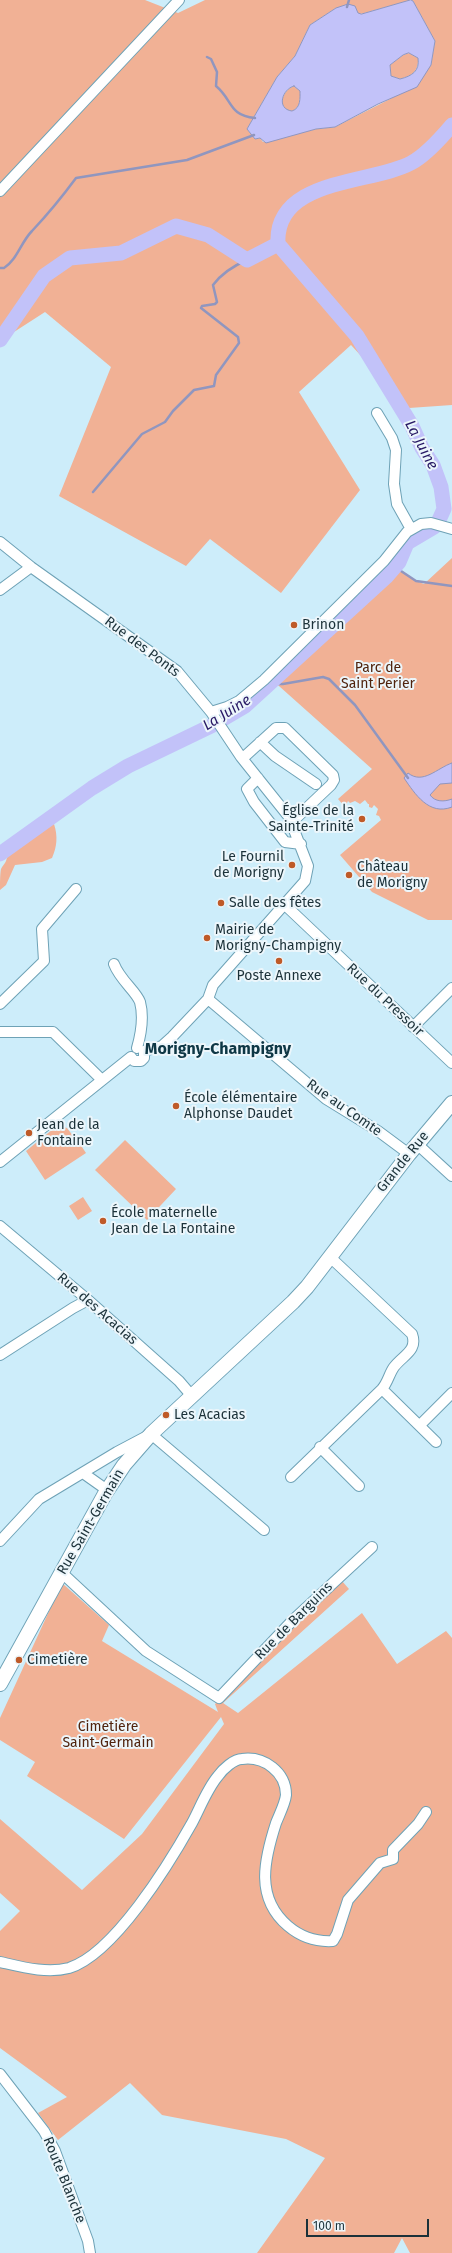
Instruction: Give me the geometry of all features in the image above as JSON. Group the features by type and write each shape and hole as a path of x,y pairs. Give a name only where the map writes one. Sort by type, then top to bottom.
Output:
{"main road":[{"name":"Grande Rue","path":"356,1223 413,1149 452,1103"},
{"name":"Rue Saint-Germain","path":"0,1684 107,1490 124,1465 151,1434 293,1302 356,1223"}],"street":[{"path":"0,191 179,0"},
{"path":"377,413 392,438 396,450 394,484 397,504 411,529"},
{"path":"212,713 239,701 264,680 384,561 400,539 411,529 421,524 435,525 452,529"},
{"name":"Rue des Ponts","path":"0,542 31,567 177,671 212,713 243,758 292,822 301,844 308,866 304,881 284,904"},
{"path":"0,590 31,567"},
{"path":"243,758 276,728 285,728 333,775 334,780 331,785 292,822"},
{"path":"260,742 275,756 316,784"},
{"path":"258,778 247,789 254,802 285,842 301,844"},
{"path":"0,1004 44,961 42,929 76,889"},
{"path":"0,1162 101,1079 137,1052 162,1046 208,999 213,986 284,904"},
{"name":"Rue du Pressoir","path":"284,904 452,1063"},
{"path":"114,964 118,975 140,1001 142,1029 137,1052"},
{"path":"413,1027 452,988"},
{"name":"Rue au Comte","path":"208,999 326,1099 378,1131 413,1149 452,1176"},
{"path":"0,1032 53,1032 101,1079"},
{"name":"Rue des Acacias","path":"0,1226 88,1300 179,1381 192,1395"},
{"path":"291,1476 382,1389 388,1382 393,1368 413,1348 415,1342 412,1334 330,1257"},
{"path":"0,1355 88,1300"},
{"path":"382,1389 436,1442"},
{"path":"420,1425 452,1393"},
{"path":"0,1541 40,1499 151,1434 264,1530"},
{"path":"320,1447 359,1486"},
{"path":"84,1473 107,1490"},
{"name":"Rue de Barguins","path":"62,1572 146,1651 219,1698 293,1620 372,1547"},
{"path":"0,1962 36,1969 67,1968 81,1963 94,1955 116,1932 146,1894 191,1824 219,1775 229,1765 241,1759 251,1759 268,1764 277,1770 282,1780 286,1795 265,1859 266,1890 276,1912 284,1923 308,1938 322,1942 333,1940 338,1934 348,1900 380,1863 393,1859 393,1850 418,1824 426,1812"},
{"name":"Route Blanche","path":"0,2074 44,2131 55,2151 88,2241 90,2253"}],"green space":[{"path":"0,0 145,0 178,13 205,0 411,0 452,0 452,405 409,408 351,345 299,392 360,490 281,593 210,539 186,566 59,496 111,367 45,312 0,341","holes":["411,0 413,1 435,41 431,65 390,99 335,127 316,129 263,142 260,138 255,139 247,129 277,77 295,56 310,25 336,8 361,14"]},
{"path":"409,53 418,58 416,70 408,76 400,79 391,76 390,65 403,55"},
{"path":"294,86 300,91 300,100 297,108 292,111 287,110 284,107 282,99 286,91"},
{"name":"Parc de Saint Perier","path":"452,558 452,920 428,920 372,892 340,855 381,820 379,816 376,815 378,809 374,805 372,808 369,807 369,804 365,800 360,804 355,801 350,803 348,801 345,807 338,799 372,769 270,678 380,572 395,567 424,584"},
{"path":"49,824 54,824 56,833 56,846 52,858 42,862 15,865 6,885 0,890 1,869 6,862 9,851 16,838 25,832"},
{"path":"58,1125 67,1128 80,1145 82,1144 84,1146 82,1147 86,1153 45,1180 26,1151"},
{"path":"125,1140 176,1189 147,1220 95,1170"},
{"path":"83,1197 92,1211 78,1220 69,1206"},
{"name":"Cimetière Saint-Germain","path":"342,1581 349,1589 223,1703 238,1713 362,1613 397,1664 446,1631 452,1638 452,2253 410,2253 402,2238 394,2253 257,2253 325,2158 286,2139 162,2115 130,2083 58,2140 38,2113 67,2097 0,2048 0,1931 20,1911 0,1893 0,1819 82,1890 142,1834 224,1724 221,1717 124,1839 27,1776 35,1762 0,1740 0,1718 62,1583 109,1625 102,1641 218,1712 215,1704"}],"water":[{"path":"411,0 413,1 435,41 431,65 417,87 378,104 335,127 316,129 266,143 260,138 255,139 247,129 277,77 295,56 310,25 336,8 348,4 355,6 358,13 361,14","holes":["409,53 418,58 418,66 416,70 408,76 400,79 391,76 390,65 403,55","294,86 300,91 300,100 297,108 292,111 284,107 282,99 286,91"]},
{"path":"452,763 452,783 440,784 430,795 434,799 440,801 452,799 452,807 436,809 430,806 418,797 404,778 408,773 419,777 425,776"}],"waterway":[{"path":"347,7 349,0"},
{"path":"207,57 211,59 217,72 216,86 235,110 240,114 255,118"},
{"name":"La Juine","path":"0,854 92,788 128,766 211,726 245,706 386,577 399,562 407,543 434,527 439,520 444,509 441,487 433,465 422,448 412,426 357,336 278,244 281,222 292,206 308,195 328,187 394,170 411,163 428,151 452,125"},
{"path":"0,268 4,268 16,256 28,235 55,205 76,178 187,160 254,135"},
{"path":"0,340 44,276 70,258 121,253 176,226 208,235 247,260 278,244"},
{"path":"93,492 142,434 165,422 173,411 194,390 214,386 216,375 239,343 238,337 201,308 202,306 215,304 217,302 213,285 220,277 232,267 247,260"},
{"path":"395,567 416,581 452,586"},
{"path":"270,684 283,684 323,677 329,679 355,705 408,778"}],"place":[{"name":"Brinon","path":"294,625"},
{"name":"Église de la Sainte-Trinité","path":"362,819"},
{"name":"Le Fournil de Morigny","path":"292,865"},
{"name":"Château de Morigny","path":"349,875"},
{"name":"Salle des fêtes","path":"221,903"},
{"name":"Mairie de Morigny-Champigny","path":"207,938"},
{"name":"Poste Annexe","path":"279,961"},
{"name":"École élémentaire Alphonse Daudet","path":"176,1106"},
{"name":"Jean de la Fontaine","path":"29,1133"},
{"name":"École maternelle Jean de La Fontaine","path":"103,1221"},
{"name":"Les Acacias","path":"166,1415"},
{"name":"Cimetière","path":"19,1660"}],"district":[{"name":"Morigny-Champigny","path":"218,1050"}]}
